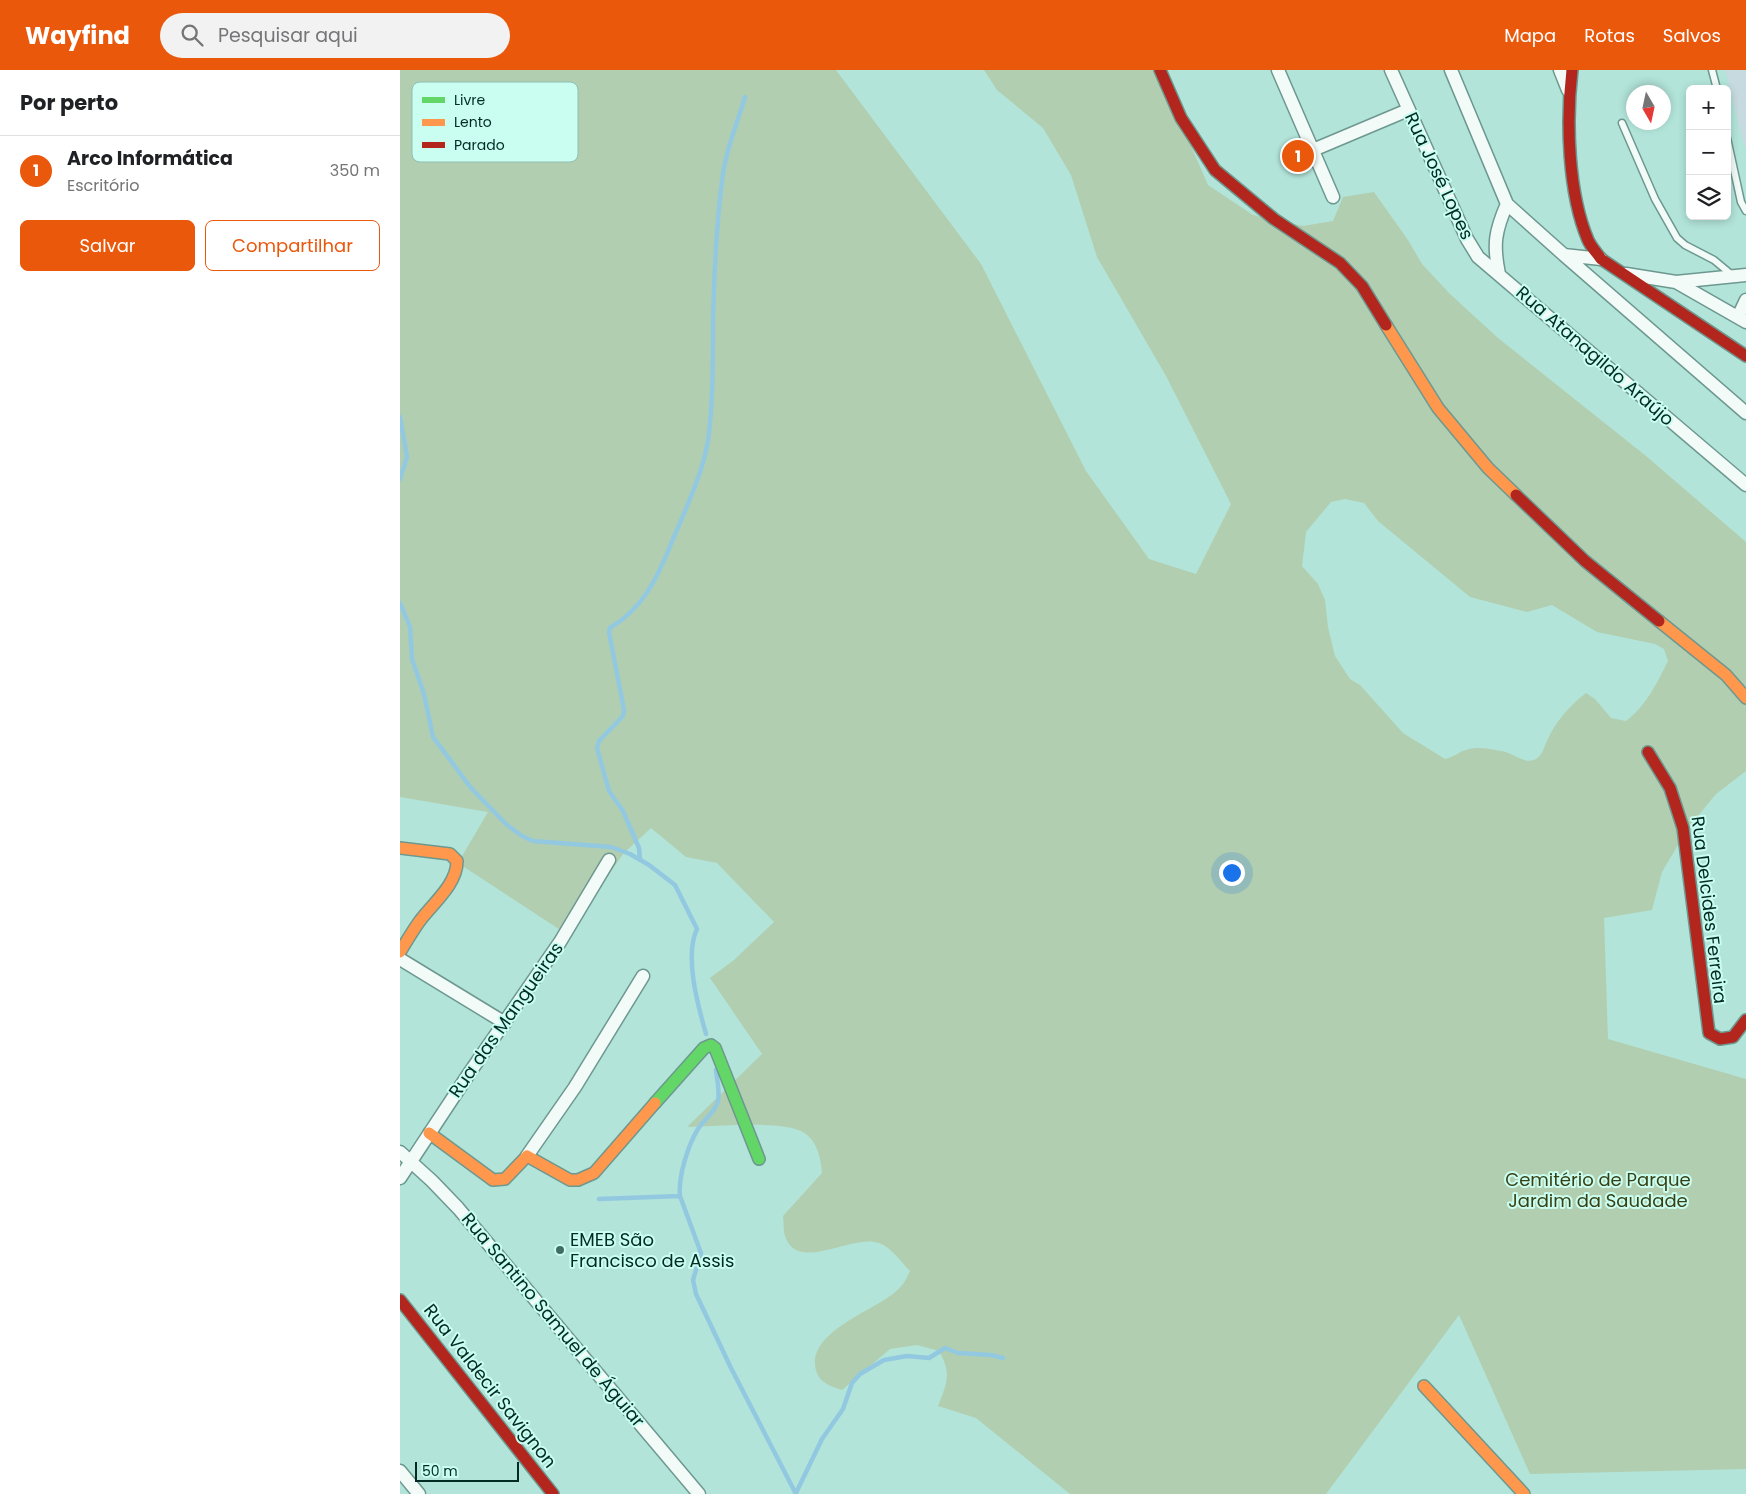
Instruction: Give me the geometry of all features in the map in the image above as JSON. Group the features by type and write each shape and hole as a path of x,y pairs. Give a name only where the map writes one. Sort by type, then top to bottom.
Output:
{"street":[{"path":"1160,70 1181,118 1198,147 1216,170 1274,218 1340,263 1362,286 1438,408 1488,468 1585,561 1726,675 1746,698"},
{"path":"1278,70 1333,197"},
{"name":"Rua José Lopes","path":"1391,70 1467,239 1478,257 1499,274"},
{"path":"1451,70 1507,204 1746,413"},
{"path":"1560,70 1568,90"},
{"path":"1572,70 1568,90 1571,141 1581,220 1588,242 1601,259 1746,356"},
{"path":"1313,150 1408,110"},
{"name":"Rua Atanagildo Araújo","path":"1507,204 1495,236 1495,253 1499,274 1746,485"},
{"path":"1564,255 1601,259"},
{"path":"1624,273 1676,282 1740,276"},
{"path":"1676,282 1742,319 1746,300"},
{"name":"Rua Delcides Ferreira","path":"1648,752 1666,778 1676,802 1682,828 1706,1023 1709,1033 1720,1039 1733,1037 1746,1020"},
{"path":"400,848 450,854 457,861 457,866 452,880 419,922 400,952"},
{"name":"Rua das Mangueiras","path":"400,1178 405,1156 429,1133 505,1023 560,942 608,860"},
{"path":"400,959 505,1023"},
{"path":"429,1133 493,1180 505,1178 527,1156 575,1087 644,976"},
{"path":"527,1156 570,1180 578,1180 594,1173 708,1045 715,1048 759,1159"},
{"name":"Rua Santino Samuel de Águiar","path":"405,1156 468,1219 699,1494"},
{"name":"Rua Valdecir Savignon","path":"400,1300 550,1493"},
{"path":"1424,1386 1524,1494"},
{"path":"400,1471 419,1494"}],"lane":[{"path":"1712,70 1715,85"},
{"path":"1622,123 1655,199 1677,238 1685,246 1714,260 1740,276"},
{"path":"1731,155 1742,202 1746,211"}],"green space":[{"name":"Cemitério de Parque Jardim da Saudade","path":"400,70 836,70 981,264 1086,471 1149,559 1196,574 1231,504 1166,376 1097,257 1071,175 1043,128 997,90 984,70 1158,70 1208,185 1253,215 1303,226 1333,221 1343,197 1374,192 1408,240 1422,264 1450,294 1498,338 1646,456 1746,542 1746,771 1716,794 1688,828 1662,872 1652,910 1604,918 1608,1039 1746,1079 1746,1469 1530,1474 1459,1315 1326,1494 1070,1494 976,1418 938,1406 946,1385 946,1366 939,1351 917,1345 890,1349 842,1390 823,1382 818,1375 815,1364 817,1352 823,1342 846,1323 894,1293 904,1283 910,1271 892,1251 879,1243 868,1241 813,1252 801,1252 791,1247 785,1236 783,1216 822,1173 817,1149 806,1134 791,1128 762,1125 687,1127 762,1054 710,978 734,960 774,922 717,863 686,857 651,828 623,854 568,935 458,863 488,812 400,797","holes":["1345,499 1364,503 1378,521 1470,597 1527,612 1552,605 1597,632 1655,644 1664,649 1668,661 1655,686 1645,701 1626,721 1611,718 1595,699 1586,693 1569,708 1550,734 1539,757 1534,760 1530,761 1505,752 1479,748 1463,751 1445,759 1403,733 1360,685 1350,679 1335,656 1328,627 1325,600 1318,584 1302,566 1306,532 1331,502"]}],"building":[{"path":"1725,70 1746,70 1746,148 1731,93 1731,85 1729,85"}],"waterway":[{"path":"640,859 639,848 623,811 609,791 597,748 599,741 623,716 624,710 609,632 610,628 622,620 648,592 666,557 702,467 708,441 712,398 715,270 720,199 726,159 745,97"},
{"path":"400,417 407,457 400,479"},
{"path":"400,603 410,627 412,659 424,694 433,737 471,788 507,825 522,836 533,841 611,847 630,854 649,865 675,885 697,929 693,940 692,967 696,996 706,1034"},
{"path":"716,1070 719,1089 718,1101 694,1136 687,1152 680,1188 680,1196 701,1253 693,1280 696,1294 731,1368 796,1494"},
{"path":"599,1199 680,1196"},
{"path":"796,1493 822,1439 843,1409 852,1383 860,1374 884,1360 907,1356 929,1358 945,1348 958,1353 991,1355 1003,1358"}],"traffic: fast":[{"path":"655,1103 704,1048 711,1045 715,1048 759,1159"}],"traffic: slow":[{"path":"1386,325 1438,408 1488,468 1516,495"},
{"path":"1659,621 1726,675 1746,698"},
{"path":"400,848 450,854 457,861 453,878 443,894 419,922 400,952"},
{"path":"429,1133 493,1180 505,1179 527,1156 570,1180 578,1180 594,1173 655,1103"},
{"path":"1424,1386 1524,1494"}],"traffic: jam":[{"path":"1160,70 1181,118 1215,170 1274,219 1340,263 1362,286 1386,325"},
{"path":"1572,70 1569,111 1570,156 1576,201 1581,221 1591,245 1601,259 1746,356"},
{"path":"1516,495 1585,561 1659,621"},
{"path":"1648,752 1670,788 1683,828 1709,1033 1720,1039 1733,1037 1746,1020"},
{"path":"400,1300 553,1494"}],"place":[{"name":"Arco Informática","path":"1298,156"},
{"name":"EMEB São Francisco de Assis","path":"560,1250"}]}
